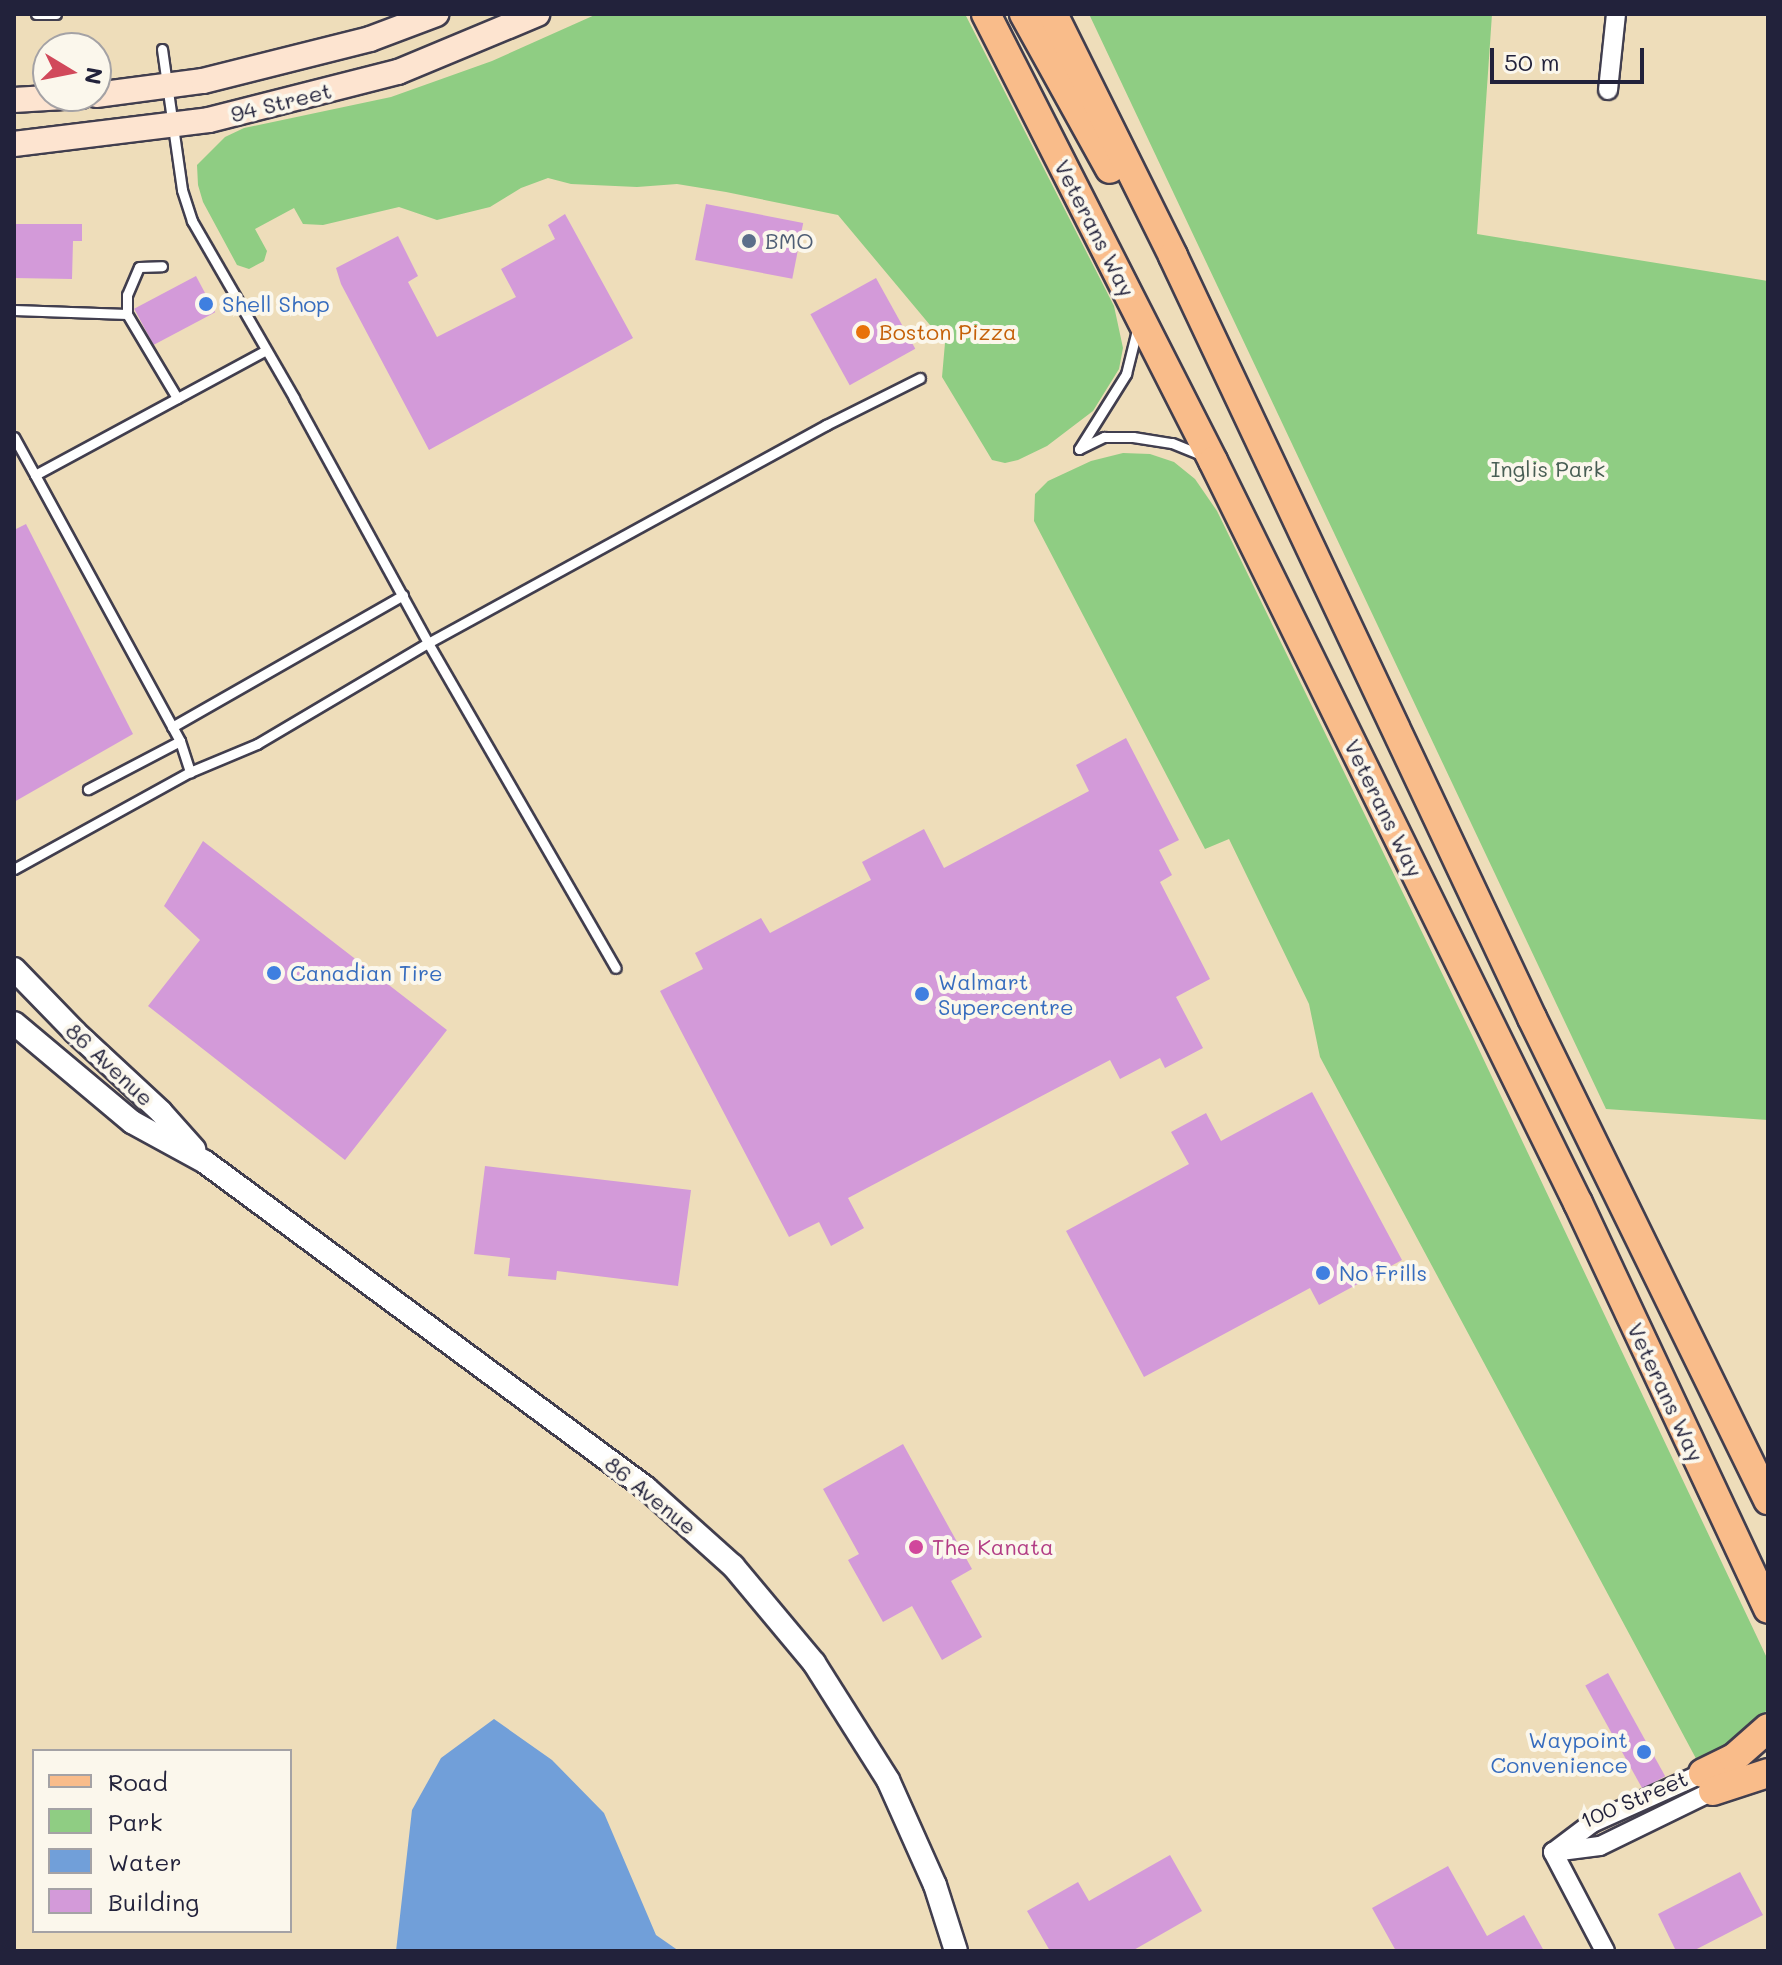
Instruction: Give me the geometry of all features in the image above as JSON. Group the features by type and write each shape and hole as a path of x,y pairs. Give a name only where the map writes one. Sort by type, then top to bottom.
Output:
{"main road":[{"name":"94 Street","path":"112,93 167,87 370,39 436,14"},
{"name":"94 Street","path":"14,144 174,126 398,72 537,14"},
{"name":"Veterans Way","path":"986,14 1213,461 1578,1203 1768,1609"},
{"path":"1024,14 1142,227 1173,256"},
{"name":"Veterans Way","path":"1053,14 1173,256 1532,1018 1768,1500"},
{"path":"1750,1572 1768,1627"},
{"path":"1708,1782 1768,1728"},
{"path":"1708,1782 1768,1773"}],"street":[{"path":"1608,90 1616,14"},
{"name":"86 Avenue","path":"14,969 83,1040 161,1112 205,1162"},
{"name":"86 Avenue","path":"14,1023 132,1122 205,1162 646,1488 733,1566 814,1663 888,1780 935,1885 956,1951"},
{"name":"100 Street","path":"1605,1951 1553,1852 1592,1823 1708,1782"}],"lane":[{"path":"36,14 56,14"},
{"path":"162,49 185,205 428,643 616,968"},
{"path":"162,266 139,267 127,295 127,314 177,398"},
{"path":"14,310 127,314"},
{"path":"1140,315 1133,358 1126,374 1079,449 1104,437 1133,437 1172,443 1213,461"},
{"path":"35,475 264,351"},
{"path":"14,869 190,772 257,744 428,643 826,425 920,378"},
{"path":"14,437 180,741 190,772"},
{"path":"172,727 403,595"},
{"path":"88,789 180,741"}],"green space":[{"path":"597,14 965,14 1114,306 1123,348 1119,369 1093,411 1047,446 1018,460 1005,463 992,460 942,377 945,343 838,215 726,192 677,184 637,187 571,184 548,178 521,188 490,207 437,220 399,207 323,225 303,224 294,208 255,229 267,251 264,261 249,269 237,265 203,202 198,185 197,165 225,137 244,128 391,97 492,61"},
{"name":"Inglis Park","path":"1089,14 1492,14 1477,234 1768,281 1768,1120 1606,1109"},
{"path":"1123,453 1150,454 1174,462 1195,479 1217,511 1473,1037 1767,1658 1768,1707 1752,1737 1700,1766 1320,1057 1309,1004 1229,839 1205,849 1034,521 1035,494 1048,481 1091,461"}],"water":[{"path":"494,1719 552,1760 604,1813 656,1935 679,1951 396,1951 412,1810 441,1758"}],"building":[{"name":"BMO","path":"706,204 803,223 792,279 695,260"},
{"path":"565,214 633,338 429,450 341,284 336,268 398,236 418,276 408,282 437,337 516,297 501,269 555,239 548,225"},
{"path":"14,224 82,224 82,241 73,241 72,279 14,278"},
{"path":"196,276 215,312 153,345 134,309"},
{"name":"Boston Pizza","path":"876,278 915,349 850,385 810,314"},
{"path":"26,524 133,734 14,802 14,530"},
{"name":"Walmart Supercentre","path":"1126,738 1179,840 1159,850 1172,875 1160,882 1210,979 1176,997 1203,1048 1165,1068 1160,1058 1120,1079 1110,1060 848,1198 864,1228 831,1246 819,1222 789,1237 660,991 703,969 695,953 761,918 770,933 871,880 862,862 924,829 944,868 1089,791 1076,765"},
{"name":"Canadian Tire","path":"203,841 447,1030 345,1160 148,1006 200,940 164,906"},
{"path":"1312,1092 1402,1260 1319,1305 1310,1288 1144,1377 1066,1231 1189,1164 1171,1132 1206,1113 1221,1141"},
{"path":"485,1166 691,1190 678,1286 557,1271 556,1280 508,1276 510,1258 474,1254"},
{"name":"The Kanata","path":"903,1444 972,1569 951,1581 982,1637 942,1660 912,1606 883,1622 848,1560 859,1554 823,1489"},
{"path":"1608,1673 1665,1776 1642,1789 1585,1686"},
{"path":"1170,1855 1202,1911 1132,1951 1050,1951 1027,1911 1078,1882 1089,1901"},
{"path":"1448,1866 1487,1936 1524,1915 1544,1951 1396,1951 1372,1908"},
{"path":"1740,1872 1763,1915 1693,1951 1676,1951 1658,1914"}],"place":[{"name":"BMO","path":"749,241"},
{"name":"Shell Shop","path":"206,304"},
{"name":"Boston Pizza","path":"863,332"},
{"name":"Canadian Tire","path":"274,973"},
{"name":"Walmart Supercentre","path":"922,994"},
{"name":"No Frills","path":"1323,1273"},
{"name":"The Kanata","path":"916,1547"},
{"name":"Waypoint Convenience","path":"1644,1752"}]}
